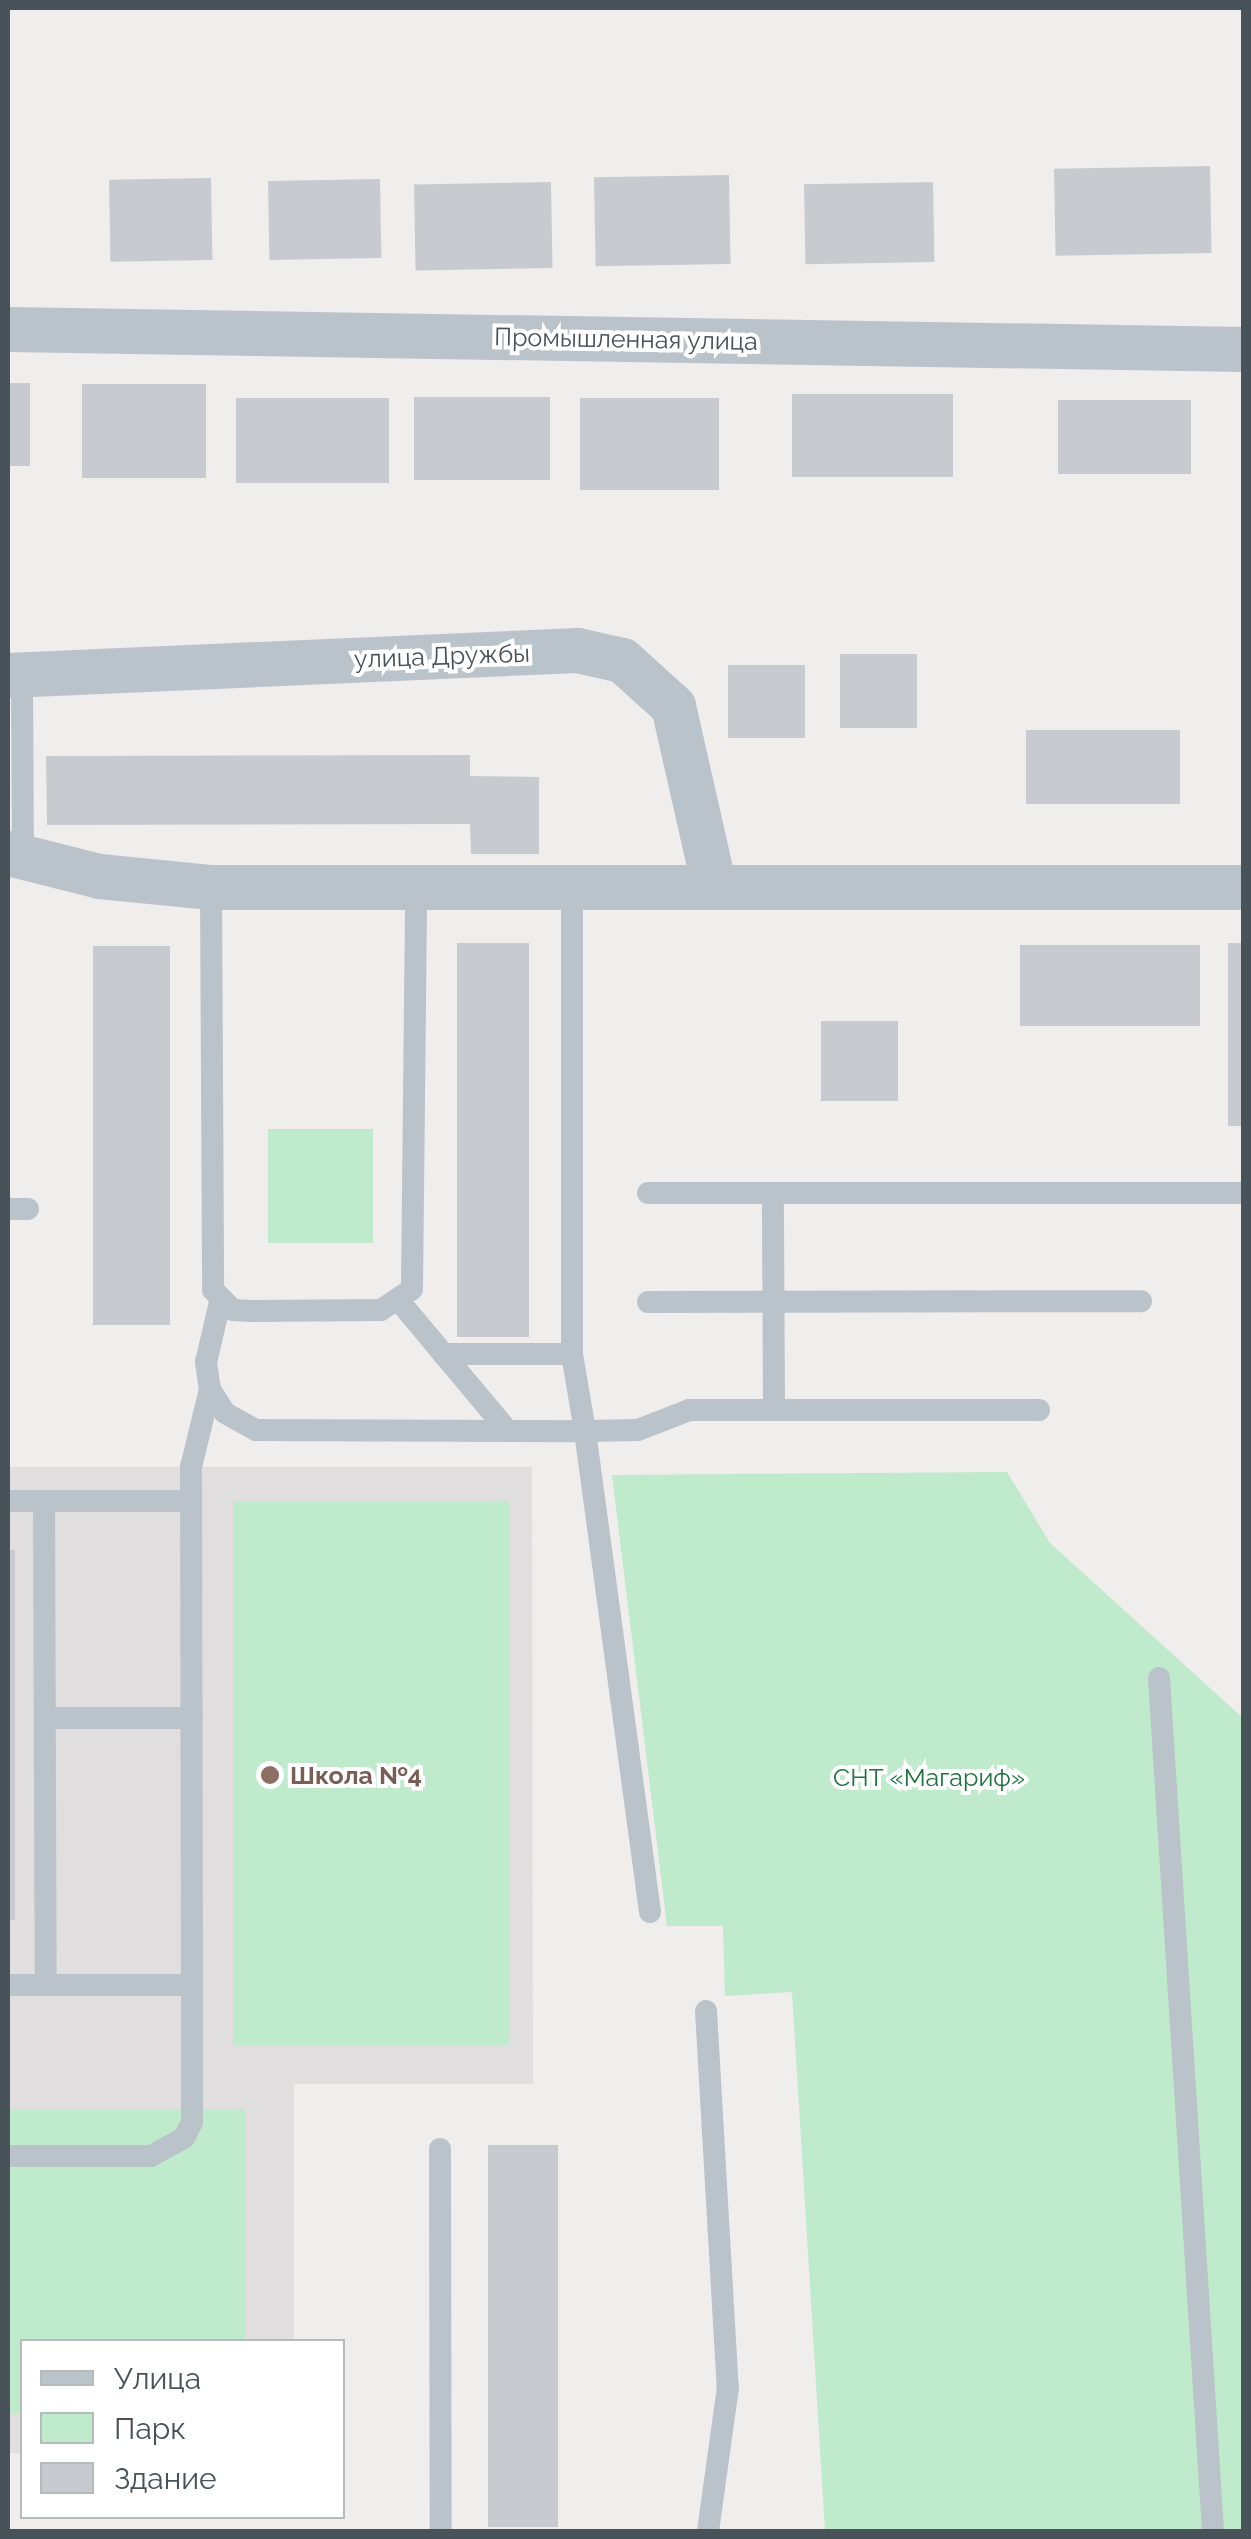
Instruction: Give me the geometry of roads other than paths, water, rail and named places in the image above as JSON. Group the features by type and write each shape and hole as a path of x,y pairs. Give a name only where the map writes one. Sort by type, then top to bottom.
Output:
{"street":[{"name":"Промышленная улица","path":"8,330 1244,349"},
{"name":"улица Дружбы","path":"15,675 577,650 622,660 673,706 714,886"},
{"path":"16,856 211,887 1244,887"}],"lane":[{"path":"15,675 16,856"},
{"path":"572,886 572,1354 650,1912"},
{"path":"211,887 213,1274 220,1302 206,1362 210,1389 225,1412 256,1430 585,1430 645,1428 689,1410 1039,1410"},
{"path":"400,1302 417,1273 416,887"},
{"path":"648,1193 1244,1192"},
{"path":"773,1193 774,1410"},
{"path":"220,1302 252,1312 400,1302"},
{"path":"400,1302 507,1430"},
{"path":"648,1302 1141,1302"},
{"path":"443,1354 572,1354"},
{"path":"8,2156 151,2156 184,2138 192,2122 191,1501 193,1443 210,1389"},
{"path":"8,1501 191,1501"},
{"path":"44,1501 46,1985"},
{"path":"1160,1678 1214,2532"},
{"path":"45,1718 192,1718"},
{"path":"8,1985 192,1985"},
{"path":"706,2011 728,2387 708,2532"},
{"path":"440,2148 440,2532"}],"place":[{"name":"Школа №4","path":"270,1775"}],"park label":[{"name":"СНТ «Магариф»","path":"929,1777"}]}
